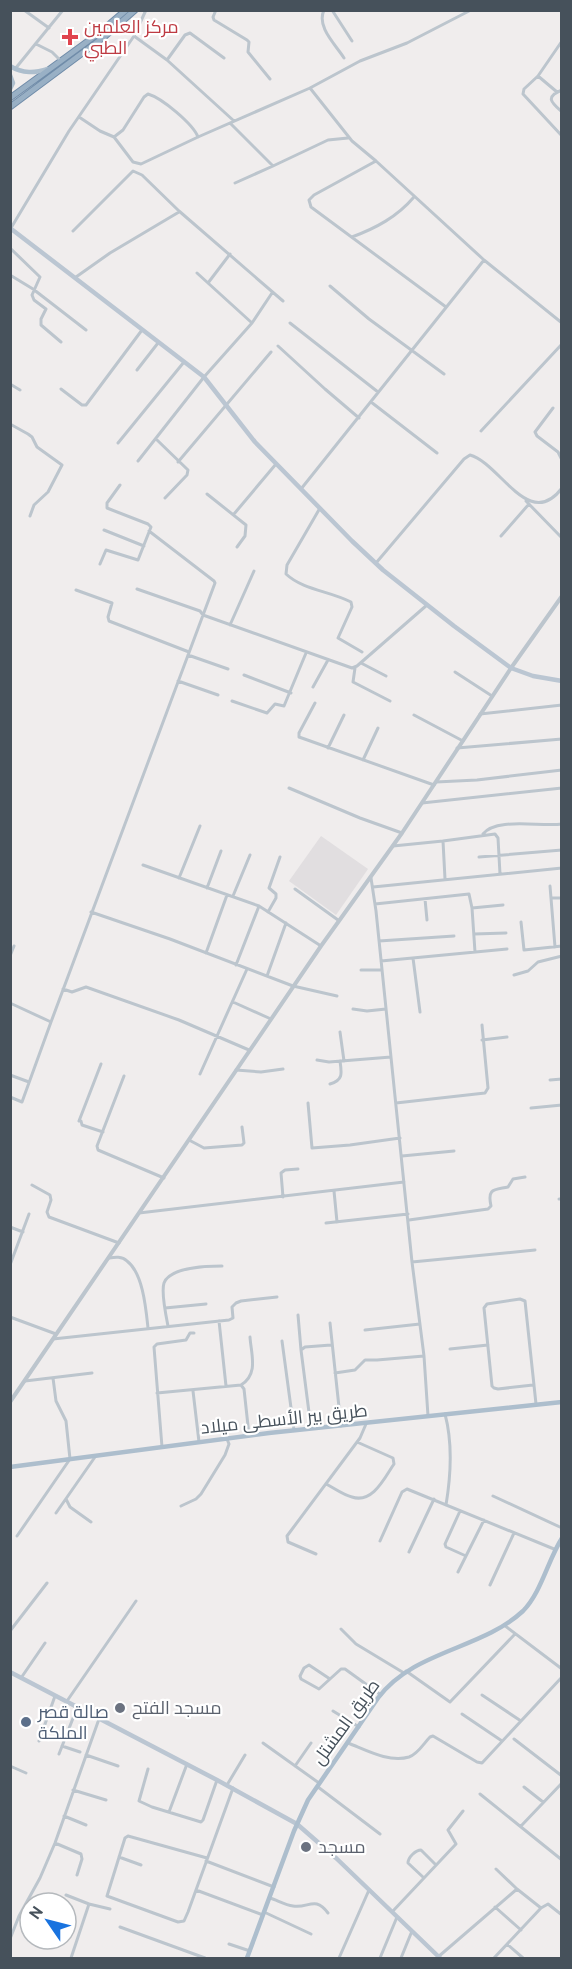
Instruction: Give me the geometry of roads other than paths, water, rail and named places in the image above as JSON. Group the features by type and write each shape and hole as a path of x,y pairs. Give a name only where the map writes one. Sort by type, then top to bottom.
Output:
{"highway":[{"path":"10,98 126,10"},
{"path":"10,106 104,37 135,10"}],"main road":[{"path":"13,68 25,72 38,72 52,67"},
{"path":"10,75 13,83 10,89"},
{"path":"11,229 204,377 276,464 376,563 427,605 511,668 533,676 561,681"},
{"name":"طريق بير الأسطى ميلاد","path":"10,1467 294,1430 561,1402"},
{"name":"طريق المشتل","path":"247,1959 297,1824 317,1784 381,1695 391,1682 405,1672 504,1625 522,1612 532,1600 561,1538"},
{"path":"10,1672 297,1824 439,1958"}],"street":[{"path":"24,10 49,28"},
{"path":"13,68 63,10"},
{"path":"11,229 79,117 134,36 147,10"},
{"path":"216,10 214,20 249,42 248,52 270,79"},
{"path":"324,10 321,18 322,26 344,58"},
{"path":"332,10 352,40"},
{"path":"79,117 114,137 133,162 141,165 198,137 310,88 360,61 407,44 471,10"},
{"path":"167,60 185,35 190,33 224,57"},
{"path":"134,36 167,60 232,122 273,166"},
{"path":"561,41 538,76 524,89 523,94 561,136"},
{"path":"36,44 52,52 61,61"},
{"path":"538,76 557,92"},
{"path":"310,88 349,138 484,260 561,323"},
{"path":"561,90 553,95 552,102 561,112"},
{"path":"114,137 123,130 148,94 158,99 192,126 198,137"},
{"path":"235,183 328,140 349,138"},
{"path":"376,161 314,195 309,200 311,207 446,307"},
{"path":"73,231 133,171 142,175 179,212 283,301"},
{"path":"352,237 389,220 405,208 414,197"},
{"path":"74,278 110,253 179,212"},
{"path":"10,248 40,277 32,295 34,300 45,308 41,325 61,342"},
{"path":"208,283 230,254"},
{"path":"301,489 484,260"},
{"path":"197,273 252,323"},
{"path":"10,275 33,289 86,330"},
{"path":"330,286 411,351 444,374"},
{"path":"138,461 204,377 252,323 272,293"},
{"path":"290,323 379,392"},
{"path":"61,389 79,403 86,405 142,330"},
{"path":"137,370 159,342"},
{"path":"481,431 561,344"},
{"path":"278,346 359,418"},
{"path":"178,462 225,404 272,352"},
{"path":"118,443 184,362"},
{"path":"10,384 20,390"},
{"path":"371,402 437,453"},
{"path":"553,408 536,432 537,436 558,452 561,460"},
{"path":"10,424 32,437 37,447 62,465 48,492 34,505 30,516"},
{"path":"156,439 188,470 165,498"},
{"path":"376,563 464,459 470,455 488,466 561,536"},
{"path":"234,514 276,464"},
{"path":"100,564 106,550 138,560 150,531 151,526 148,524 107,508 107,503 120,484"},
{"path":"525,499 549,501 561,488"},
{"path":"207,494 246,525 247,531 237,547"},
{"path":"501,536 529,504"},
{"path":"320,508 287,565 286,574 307,586 351,602 352,607 338,638 362,652"},
{"path":"104,530 144,546"},
{"path":"10,1097 22,1102 214,581 150,531"},
{"path":"230,625 254,571"},
{"path":"137,589 200,611 203,615 230,625 349,668 355,668"},
{"path":"76,590 112,603 109,621 228,669"},
{"path":"10,1402 293,986 402,833 561,596"},
{"path":"390,701 352,682 355,668 427,605"},
{"path":"232,701 267,713 275,704 286,705 306,652"},
{"path":"313,687 328,660"},
{"path":"361,663 386,676"},
{"path":"454,672 492,696"},
{"path":"244,675 291,693"},
{"path":"178,681 218,695"},
{"path":"315,703 299,736 328,748 435,783 561,770"},
{"path":"480,714 561,705"},
{"path":"414,714 462,741"},
{"path":"328,748 344,715"},
{"path":"363,760 378,728"},
{"path":"457,748 561,739"},
{"path":"289,788 402,833"},
{"path":"422,803 561,788"},
{"path":"482,834 489,827 507,824 542,826 561,824"},
{"path":"179,878 200,826"},
{"path":"391,846 493,833 497,836 500,874"},
{"path":"443,841 445,879"},
{"path":"478,857 561,850"},
{"path":"207,888 221,851"},
{"path":"233,896 250,855"},
{"path":"268,912 276,898 276,894 269,888 280,857"},
{"path":"143,865 259,906 321,946"},
{"path":"373,887 561,868"},
{"path":"370,877 375,904 424,1356 428,1416"},
{"path":"550,886 555,947"},
{"path":"295,889 338,921"},
{"path":"375,904 467,894 470,896 472,908 475,952"},
{"path":"206,953 228,895"},
{"path":"551,898 561,898"},
{"path":"424,899 427,920"},
{"path":"472,908 503,905"},
{"path":"236,965 259,906"},
{"path":"91,912 293,986 337,996"},
{"path":"522,922 524,950 561,946"},
{"path":"267,976 286,923"},
{"path":"474,934 506,933"},
{"path":"379,941 454,936"},
{"path":"10,956 14,946"},
{"path":"381,961 507,949"},
{"path":"514,975 528,971 538,962 561,956"},
{"path":"413,958 420,1012"},
{"path":"200,1074 247,969"},
{"path":"361,970 382,969"},
{"path":"63,989 72,993 86,987 156,1011 249,1050"},
{"path":"233,1002 271,1019"},
{"path":"11,1004 51,1022"},
{"path":"353,1009 367,1011 386,1009"},
{"path":"396,1102 485,1093 488,1088 482,1025"},
{"path":"330,1084 337,1082 342,1074 340,1032"},
{"path":"482,1040 507,1037"},
{"path":"317,1060 342,1061 391,1057"},
{"path":"101,1064 79,1120 82,1125 103,1132"},
{"path":"236,1070 261,1072 283,1069"},
{"path":"10,1075 29,1082"},
{"path":"124,1076 97,1146 99,1151 164,1178"},
{"path":"550,1080 561,1079"},
{"path":"308,1103 312,1148 400,1138"},
{"path":"531,1108 561,1105"},
{"path":"189,1140 204,1148 242,1145 244,1143 243,1126"},
{"path":"402,1156 454,1151"},
{"path":"283,1197 281,1173 285,1170 298,1169"},
{"path":"409,1220 488,1209 491,1206 489,1197 491,1192 496,1188 507,1188 513,1179 525,1176"},
{"path":"139,1213 404,1182"},
{"path":"32,1185 50,1195 51,1200 47,1212 49,1217 119,1243"},
{"path":"334,1191 337,1222"},
{"path":"10,1265 29,1214"},
{"path":"326,1222 408,1214"},
{"path":"10,1227 23,1232"},
{"path":"412,1262 535,1250"},
{"path":"109,1258 120,1257 127,1260 136,1272 143,1295 148,1329"},
{"path":"168,1326 163,1287 171,1275 192,1268 222,1266"},
{"path":"10,1317 54,1336 148,1329 232,1319 232,1307 236,1303 277,1297"},
{"path":"533,1385 494,1389 492,1386 484,1308 487,1304 523,1299 526,1308 536,1404"},
{"path":"165,1308 206,1304"},
{"path":"298,1315 311,1428"},
{"path":"219,1321 226,1386"},
{"path":"330,1323 341,1426"},
{"path":"365,1330 420,1324"},
{"path":"162,1447 154,1347 157,1344 186,1340 190,1334 194,1333"},
{"path":"157,1394 241,1385 252,1374 250,1336"},
{"path":"282,1341 294,1430"},
{"path":"301,1350 305,1347 332,1345"},
{"path":"450,1349 488,1346"},
{"path":"335,1373 355,1370 365,1360 424,1356"},
{"path":"25,1381 92,1373"},
{"path":"17,1536 70,1459 66,1421 56,1401 53,1378"},
{"path":"241,1385 249,1436"},
{"path":"193,1390 199,1442"},
{"path":"445,1414 450,1452 450,1478 446,1504"},
{"path":"316,1554 288,1542 287,1536 357,1442 366,1424"},
{"path":"181,1506 201,1494 225,1455 229,1444 227,1439"},
{"path":"326,1484 352,1497 361,1498 378,1488 394,1464 393,1458 357,1442"},
{"path":"56,1513 95,1456"},
{"path":"380,1541 402,1492 407,1489 554,1549"},
{"path":"493,1496 561,1528"},
{"path":"66,1499 70,1507 91,1522"},
{"path":"409,1552 434,1499"},
{"path":"460,1511 445,1544 466,1556"},
{"path":"459,1572 484,1520"},
{"path":"490,1585 514,1533"},
{"path":"10,1631 47,1583"},
{"path":"67,1702 136,1601"},
{"path":"504,1625 561,1669"},
{"path":"341,1629 356,1644 405,1672 450,1702 515,1634"},
{"path":"21,1678 45,1643"},
{"path":"330,1679 309,1665 304,1668 300,1676 320,1689 342,1669 345,1669 381,1695"},
{"path":"347,1742 387,1757 410,1757 433,1736 480,1764 561,1677"},
{"path":"482,1695 521,1721"},
{"path":"39,1741 55,1696"},
{"path":"59,1755 77,1707"},
{"path":"333,1712 359,1727"},
{"path":"462,1714 502,1741"},
{"path":"33,1891 55,1843 99,1719"},
{"path":"514,1739 561,1776"},
{"path":"264,1743 380,1834"},
{"path":"295,1766 311,1743"},
{"path":"62,1746 80,1752"},
{"path":"86,1755 118,1767"},
{"path":"227,1785 245,1755"},
{"path":"169,1812 187,1764"},
{"path":"10,1766 26,1773"},
{"path":"148,1769 139,1801 198,1822 203,1821 216,1780"},
{"path":"521,1826 561,1783"},
{"path":"524,1787 543,1802"},
{"path":"232,1788 207,1860 185,1920 181,1923 109,1897 107,1892 125,1838 130,1835 207,1860 274,1887"},
{"path":"74,1790 106,1800"},
{"path":"480,1794 561,1860"},
{"path":"392,1912 456,1844 448,1830 463,1811"},
{"path":"64,1816 86,1825"},
{"path":"55,1843 81,1854 82,1859 77,1875"},
{"path":"424,1878 408,1863 409,1858 417,1850 421,1850 436,1865"},
{"path":"119,1857 141,1865"},
{"path":"496,1869 541,1908"},
{"path":"439,1958 517,1889"},
{"path":"196,1890 264,1914 311,1934"},
{"path":"339,1959 369,1890"},
{"path":"270,1898 294,1907 317,1904 324,1907 328,1913"},
{"path":"78,1900 110,1909"},
{"path":"71,1959 89,1904"},
{"path":"494,1959 541,1908 548,1904 561,1915"},
{"path":"495,1908 521,1930"},
{"path":"380,1959 397,1917"},
{"path":"10,1939 18,1919"},
{"path":"120,1927 205,1959"},
{"path":"401,1959 412,1931"},
{"path":"229,1944 250,1951"},
{"path":"507,1944 523,1959"}],"place":[{"name":"مركز العلمين الطبي","path":"70,37"},
{"name":"مسجد الفتح","path":"120,1708"},
{"name":"صالة قصر الملكة","path":"26,1722"},
{"name":"مسجد","path":"306,1847"}]}
